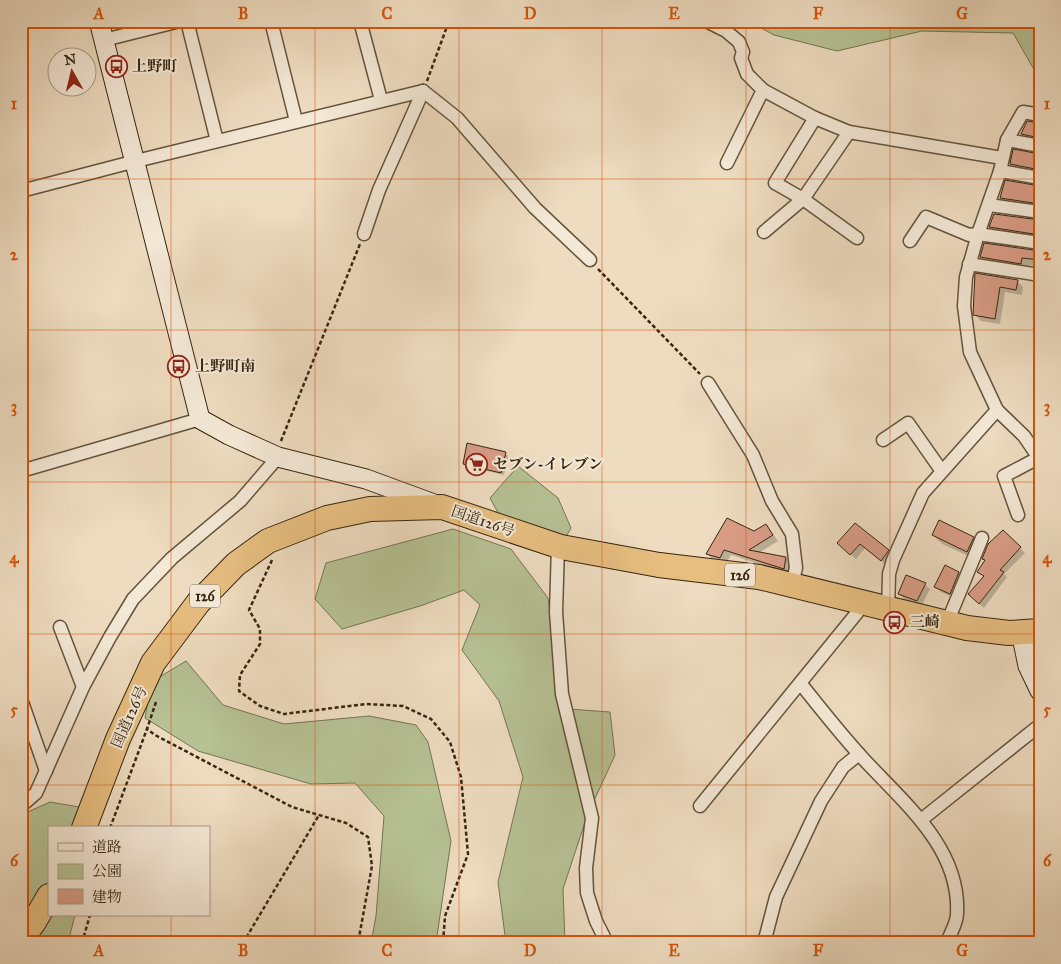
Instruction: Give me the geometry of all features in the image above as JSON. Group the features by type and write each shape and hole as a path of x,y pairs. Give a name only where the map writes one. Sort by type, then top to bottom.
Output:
{"highway":[{"name":"国道126号","path":"85,826 118,739 153,663 198,603 236,564 268,542 327,518 370,508 442,507 558,546 659,564 792,584 888,610 947,623 1009,633 1030,632"},
{"path":"21,939 34,922 48,898"}],"street":[{"path":"99,21 200,419"},
{"path":"104,40 180,21"},
{"path":"187,21 217,141"},
{"path":"271,21 296,121"},
{"path":"360,21 381,100"},
{"path":"706,21 726,31 739,42 742,52 741,58 747,74 763,90 815,118 849,132 1002,158"},
{"path":"727,163 763,90"},
{"path":"21,192 136,161 423,91"},
{"path":"364,234 379,190 423,91"},
{"path":"423,91 457,118 536,208 590,260"},
{"path":"1018,514 1004,476 1039,458 1024,436 997,410 974,363 968,344 964,306 969,264 1000,172 1007,140 1023,112 1040,115"},
{"path":"815,118 775,183 803,199 857,238"},
{"path":"764,232 803,199 849,132"},
{"path":"1007,140 1040,146"},
{"path":"1000,172 1040,178"},
{"path":"989,205 1040,212"},
{"path":"910,241 926,217 969,235 978,234 1040,243"},
{"path":"969,264 1040,274"},
{"path":"708,383 753,455 772,501 792,534 796,568 792,584"},
{"path":"888,610 889,574 898,547 923,493 941,470 997,410"},
{"path":"21,471 200,419 229,435 278,457 366,480 442,507"},
{"path":"883,440 908,423 941,470"},
{"path":"21,806 36,793 83,687 133,599 172,558 240,501 278,457"},
{"path":"947,623 982,538"},
{"path":"558,546 556,612 562,694 592,818 586,868 588,893 596,922 607,943"},
{"path":"700,806 865,603"},
{"path":"60,628 83,687"},
{"path":"1030,632 1028,666 1040,691"},
{"path":"801,684 859,754 921,820 949,866 956,890 958,916 947,943"},
{"path":"21,699 46,771"},
{"path":"921,820 1040,725"},
{"path":"764,943 776,897 821,801 843,767 859,754"}],"path":[{"path":"423,91 449,21"},
{"path":"278,457 281,438 364,234"},
{"path":"590,260 708,383"},
{"path":"268,542 275,554 249,610 260,629 260,644 240,676 239,691 260,706 284,714 366,704 403,706 431,719 450,742 460,777 468,854 445,916 442,943"},
{"path":"111,826 158,696"},
{"path":"147,729 292,807 346,823 368,837 372,866 358,943"},
{"path":"243,943 319,815"},
{"path":"82,943 90,916"}],"green space":[{"path":"748,21 1040,21 1040,80 1013,33 922,31 837,51 774,35"},
{"path":"518,466 558,498 571,528 564,540 501,518 490,498"},
{"path":"453,529 511,549 548,598 560,677 568,709 610,712 615,755 587,816 563,889 565,943 506,943 498,882 523,777 499,701 462,650 480,605 464,590 420,606 342,629 315,599 326,563"},
{"path":"186,661 223,705 284,724 369,716 416,725 428,742 451,841 436,943 371,943 376,916 384,816 355,783 311,784 198,751 145,718 151,682"},
{"path":"50,802 91,809 89,826 48,826 48,916 75,916 68,943 40,943 24,920 21,919 21,815"}],"building":[{"path":"1027,121 1040,123 1040,138 1021,134"},
{"path":"1013,149 1040,154 1040,170 1010,164"},
{"path":"1005,180 1040,186 1040,204 1000,198"},
{"path":"994,214 1040,220 1040,235 989,227"},
{"path":"984,243 1040,251 1040,260 1022,258 1021,264 980,257"},
{"path":"975,273 1018,280 1016,290 1000,287 995,319 973,315"},
{"path":"467,443 506,452 501,473 463,464"},
{"path":"727,518 754,531 766,524 773,535 749,550 786,557 784,569 724,550 720,558 706,554"},
{"path":"939,520 974,537 967,552 932,535"},
{"path":"855,523 889,550 881,561 860,544 850,555 837,543"},
{"path":"1003,530 1021,547 1000,570 1004,572 979,604 968,594 984,576 977,572 985,560 982,559 988,544"},
{"path":"945,565 959,572 950,594 934,587"},
{"path":"906,575 926,583 917,601 898,594"}],"place":[{"name":"上野町","path":"116,66"},
{"name":"上野町南","path":"179,366"},
{"name":"セブン-イレブン","path":"477,464"},
{"name":"三崎","path":"894,622"}]}
